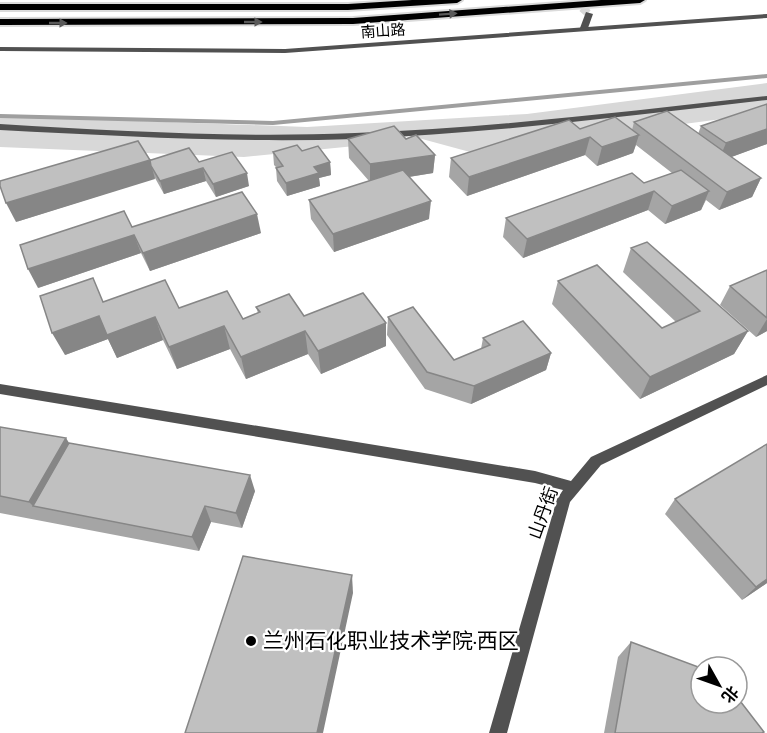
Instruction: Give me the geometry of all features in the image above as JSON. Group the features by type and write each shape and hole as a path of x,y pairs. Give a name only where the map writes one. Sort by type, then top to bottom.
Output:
{"highway":[{"path":"0,7 348,7 457,0"},
{"path":"0,22 353,21 640,0"}],"street":[{"path":"584,28 589,14"},
{"name":"南山路","path":"0,49 285,51 767,16"},
{"path":"0,127 209,138 355,136 503,126 767,98"},
{"name":"山丹街","path":"498,733 564,499 572,487 596,461 767,380"},
{"path":"0,389 535,477 572,487"}],"shaded area":[{"path":"767,83 767,113 470,152 411,136 365,145 244,157 0,147 0,116 307,127 527,114"}],"building":[{"path":"767,104 767,129 726,143 701,126"},
{"path":"667,111 761,178 727,192 634,122"},
{"path":"615,117 639,135 602,147 590,137 469,177 451,158 569,120 580,129"},
{"path":"394,126 406,139 416,135 435,155 370,164 348,139"},
{"path":"138,141 150,160 6,203 0,181"},
{"path":"297,145 302,151 318,146 330,162 314,167 319,173 286,183 276,168 283,166 273,152"},
{"path":"189,148 199,162 232,152 247,173 213,184 203,168 160,181 150,160"},
{"path":"403,170 431,201 333,234 309,200"},
{"path":"681,170 709,191 672,206 654,191 527,239 506,218 632,173 644,183"},
{"path":"242,192 257,214 143,253 134,235 28,269 20,245 124,211 132,227"},
{"path":"647,242 748,331 650,377 558,281 597,265 662,328 700,311 631,248"},
{"path":"767,270 767,318 730,286"},
{"path":"93,278 103,302 165,280 179,308 227,291 243,319 260,312 256,307 289,294 304,316 363,293 386,323 318,351 305,331 241,357 224,326 169,347 155,317 107,335 99,316 52,333 40,296"},
{"path":"413,307 454,360 490,345 483,338 523,321 551,353 474,386 427,372 388,317"},
{"path":"0,427 66,438 29,502 0,496"},
{"path":"69,443 250,475 236,513 205,506 192,537 33,506"},
{"path":"767,444 767,579 756,587 675,499"},
{"path":"243,556 352,575 317,733 185,733"},
{"path":"631,642 689,664 689,715 749,715 749,713 764,732 762,733 615,733"}],"waterway":[{"path":"0,116 273,123 767,76"}],"tunnel":[{"path":"573,0 589,14"}],"place":[{"name":"兰州石化职业技术学院·西区","path":"251,641"}]}
